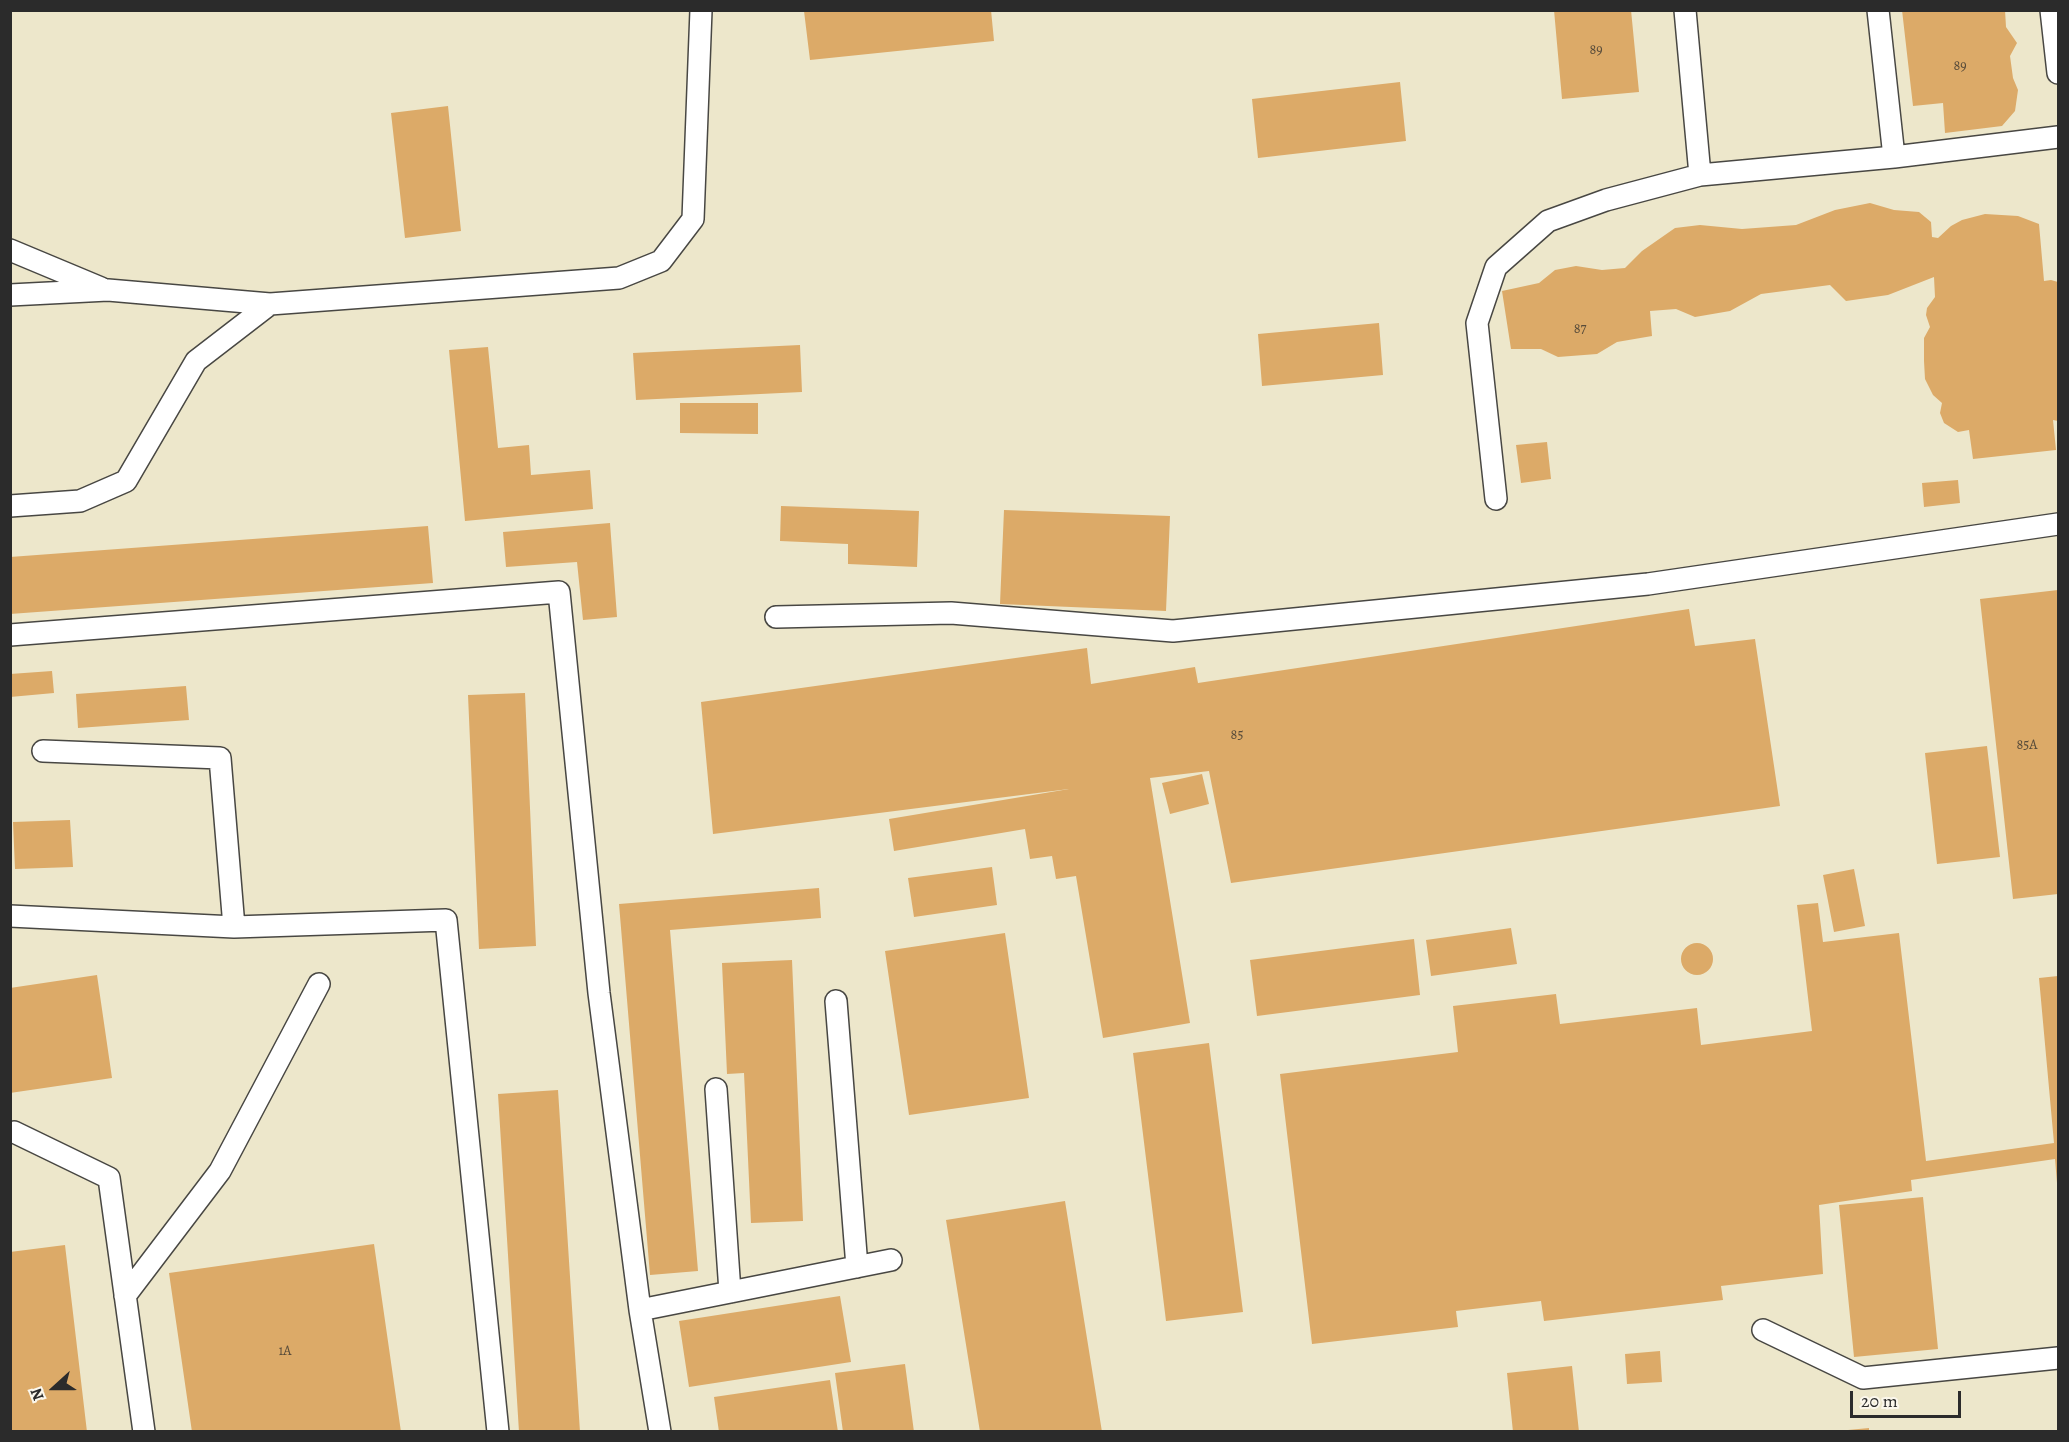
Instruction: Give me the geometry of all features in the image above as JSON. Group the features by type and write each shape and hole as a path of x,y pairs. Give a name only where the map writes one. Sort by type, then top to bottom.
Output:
{"lane":[{"path":"10,295 108,290 270,304 619,278 661,261 693,219 702,10"},
{"path":"1685,10 1700,176"},
{"path":"1878,10 1894,157"},
{"path":"2051,10 2058,73"},
{"path":"1496,499 1477,323 1496,267 1548,221 1606,200 1700,176 1894,157 2058,137"},
{"path":"10,250 108,290"},
{"path":"10,506 80,501 126,481 196,361 270,304"},
{"path":"776,617 951,613 1173,631 1648,584 2058,524"},
{"path":"10,634 559,592 599,993 640,1310 660,1431"},
{"path":"43,751 220,758 234,927"},
{"path":"10,916 234,927 446,920 498,1431"},
{"path":"125,1296 220,1171 319,984"},
{"path":"836,1001 857,1267"},
{"path":"716,1089 730,1292"},
{"path":"14,1132 110,1178 144,1431"},
{"path":"640,1310 891,1260"},
{"path":"1763,1330 1863,1378 2058,1358"}],"building":[{"path":"991,10 994,41 810,60 804,11"},
{"path":"1554,10 1631,10 1639,92 1562,99"},
{"path":"1902,10 2005,10 2006,27 2017,43 2010,56 2013,78 2018,90 2015,111 2002,126 1945,133 1943,103 1913,106"},
{"path":"1400,82 1406,141 1258,158 1252,99"},
{"path":"448,106 461,231 405,238 391,113"},
{"path":"1870,203 1894,210 1919,212 1931,222 1932,237 1938,238 1962,220 1985,214 2018,216 2039,224 2044,281 2058,282 2058,421 2053,420 2056,450 1973,459 1969,430 1958,432 1944,423 1940,413 1942,403 1933,395 1925,379 1924,338 1930,327 1926,315 1927,308 1935,297 1934,277 1888,295 1846,301 1830,285 1761,294 1730,311 1695,317 1676,309 1650,311 1652,336 1617,342 1597,354 1558,357 1541,349 1511,349 1502,291 1539,283 1555,270 1576,266 1602,270 1625,268 1642,251 1675,228 1700,225 1742,229 1796,225 1835,210"},
{"path":"1379,323 1383,375 1262,386 1258,334"},
{"path":"800,345 802,392 636,400 633,353"},
{"path":"488,347 498,448 529,445 531,475 590,470 593,509 465,521 449,350"},
{"path":"680,403 758,403 758,434 680,433"},
{"path":"1547,442 1551,479 1521,483 1516,445"},
{"path":"1958,480 1960,503 1924,507 1922,483"},
{"path":"781,506 919,511 917,567 848,564 848,544 780,541"},
{"path":"1004,510 1170,516 1166,611 1000,604"},
{"path":"610,523 617,617 583,620 577,562 506,567 503,532"},
{"path":"428,526 433,583 10,614 10,557"},
{"path":"2058,590 2058,894 2013,899 1980,599"},
{"path":"1689,609 1695,646 1755,639 1780,806 1231,883 1209,771 1150,778 1190,1023 1103,1038 1076,876 1056,879 1052,856 1030,859 1025,829 894,851 889,819 1069,789 713,834 701,702 1087,648 1091,684 1195,667 1198,683"},
{"path":"52,671 54,693 10,697 10,674"},
{"path":"186,686 189,720 78,728 76,694"},
{"path":"525,693 536,946 479,949 468,695"},
{"path":"1987,746 2000,857 1937,864 1925,753"},
{"path":"1202,774 1209,804 1170,814 1162,783"},
{"path":"70,820 73,867 15,869 13,822"},
{"path":"992,867 997,905 914,917 908,878"},
{"path":"1854,869 1865,926 1834,932 1823,875"},
{"path":"819,888 821,918 670,930 698,1271 650,1275 619,904"},
{"path":"1818,903 1823,942 1899,933 1926,1161 2054,1143 2039,978 2058,976 2058,1183 2055,1159 1911,1180 1912,1191 1819,1205 1823,1274 1721,1286 1723,1300 1544,1321 1541,1301 1456,1311 1458,1327 1312,1344 1280,1074 1458,1052 1453,1006 1556,994 1560,1024 1697,1008 1701,1045 1812,1031 1797,905"},
{"path":"1511,928 1517,964 1431,976 1426,940"},
{"path":"1005,933 1029,1098 909,1115 885,951"},
{"path":"1414,939 1420,995 1257,1016 1250,960"},
{"path":"1697,943 1709,947 1713,959 1709,971 1697,975 1685,971 1681,959 1685,947"},
{"path":"792,960 803,1221 751,1223 744,1073 727,1074 722,963"},
{"path":"97,975 112,1078 10,1093 10,988"},
{"path":"1209,1043 1243,1312 1166,1321 1133,1053"},
{"path":"558,1090 580,1432 519,1432 498,1094"},
{"path":"1923,1197 1938,1349 1854,1357 1839,1205"},
{"path":"1065,1201 1102,1432 980,1432 946,1220"},
{"path":"374,1244 401,1432 192,1432 169,1273"},
{"path":"65,1245 87,1432 10,1432 10,1252"},
{"path":"840,1296 851,1362 689,1387 679,1321"},
{"path":"1660,1351 1662,1382 1627,1384 1625,1354"},
{"path":"905,1364 914,1432 843,1432 835,1373"},
{"path":"1572,1366 1579,1432 1513,1432 1507,1373"},
{"path":"830,1380 838,1432 719,1432 714,1397"},
{"path":"1869,1428 1869,1432 1849,1432 1848,1430"}]}
